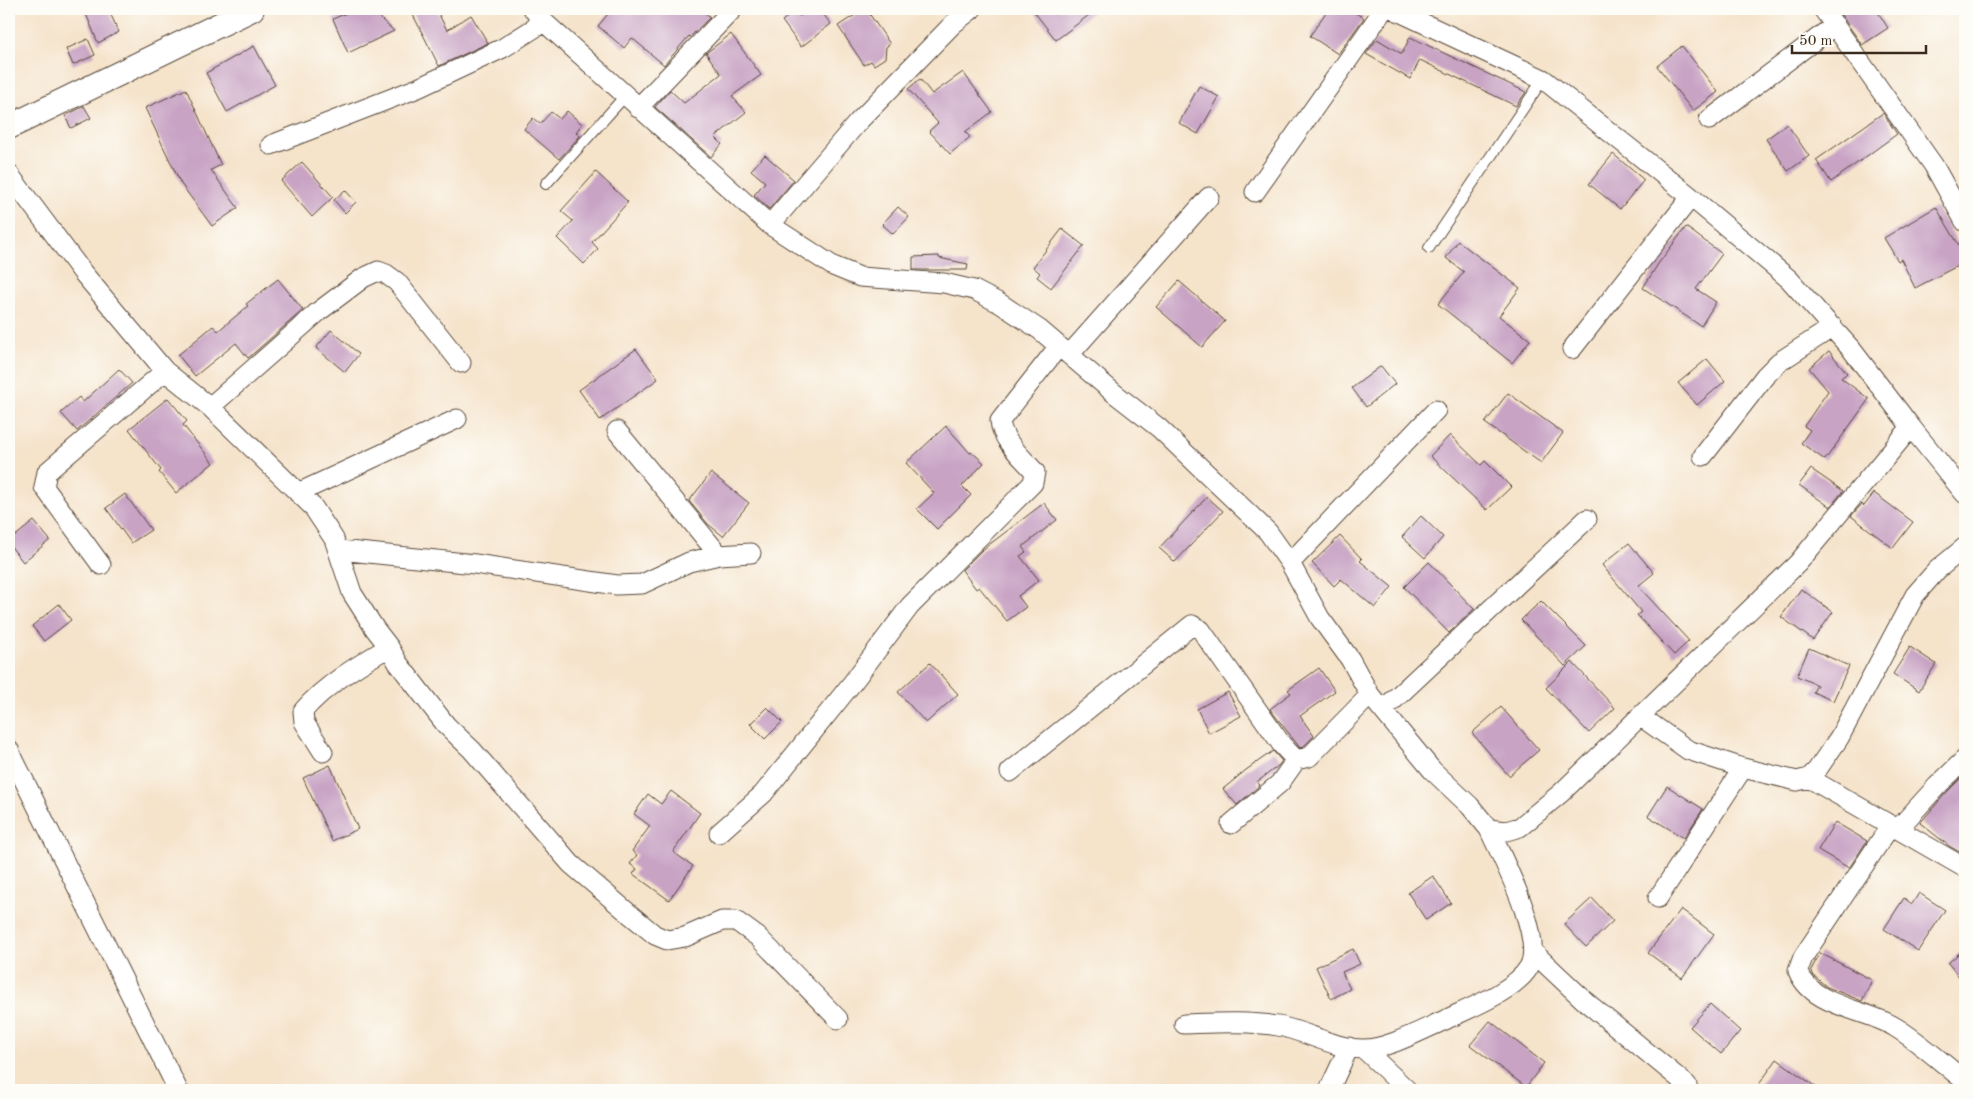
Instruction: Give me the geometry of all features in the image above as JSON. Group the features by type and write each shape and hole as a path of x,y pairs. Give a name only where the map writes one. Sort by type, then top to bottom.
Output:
{"street":[{"path":"9,127 252,9"},
{"path":"632,102 733,9"},
{"path":"770,225 858,122 953,24 972,9"},
{"path":"1255,192 1384,9"},
{"path":"1393,9 1543,79 1691,197 1789,279 1833,327 1965,494"},
{"path":"1823,9 1934,166 1965,222"},
{"path":"271,145 418,88 503,48 538,15 770,225 833,266 860,277 944,283 974,290 1001,304 1040,330 1159,428 1268,532 1290,563 1320,618 1350,659 1370,695 1432,770 1470,806 1489,829 1531,929 1533,952 1528,967 1512,984 1485,1000 1396,1042 1356,1048 1329,1090"},
{"path":"1709,120 1835,25"},
{"path":"9,174 83,273 165,371 210,407 323,520 339,550 352,593 398,663 446,725 472,750 570,864 655,935 667,940 684,937 722,921 736,921 758,937 838,1019"},
{"path":"718,833 763,794 853,682 910,606 1033,483 1035,472 1007,440 1001,429 1000,421 1064,350 1209,197"},
{"path":"1572,349 1691,197"},
{"path":"210,407 318,312 362,278 378,271 397,282 461,363"},
{"path":"1703,456 1764,376 1779,362 1833,327"},
{"path":"101,565 44,487 47,472 165,371"},
{"path":"1290,563 1436,410"},
{"path":"298,493 457,419"},
{"path":"1489,829 1506,831 1520,827 1562,793 1798,563 1911,427"},
{"path":"616,431 719,555"},
{"path":"1383,710 1587,519"},
{"path":"1640,716 1688,750 1743,768 1797,781 1809,778 1817,770 1838,738 1916,595 1937,570 1965,547"},
{"path":"339,550 476,564 617,585 642,584 689,562 719,555 751,553"},
{"path":"1010,772 1192,625 1201,630 1282,745 1296,760"},
{"path":"323,752 304,722 303,711 309,703 358,666 389,647"},
{"path":"1231,824 1280,783 1296,760 1309,757 1370,695"},
{"path":"9,750 178,1090"},
{"path":"1965,759 1895,827 1802,957 1798,971 1802,982 1813,991 1840,1005 1875,1017 1895,1027 1965,1081"},
{"path":"1658,898 1743,768"},
{"path":"1809,778 1965,868"},
{"path":"1533,952 1585,1001 1687,1085"},
{"path":"1184,1024 1233,1023 1279,1026 1356,1048 1407,1090"}],"lane":[{"path":"1429,248 1543,79"},
{"path":"546,184 632,102"}],"building":[{"path":"84,9 108,9 119,32 98,43"},
{"path":"355,9 370,9 394,31 348,53 333,19"},
{"path":"410,9 436,9 447,30 471,15 488,43 439,66"},
{"path":"612,9 701,9 710,17 689,36 664,65 632,38 624,48 598,26"},
{"path":"810,9 819,9 831,24 801,47 782,21 794,12 800,16"},
{"path":"866,9 890,44 886,47 885,58 874,65 871,61 864,65 838,26"},
{"path":"1032,9 1097,9 1056,40"},
{"path":"1328,9 1349,9 1364,18 1338,54 1310,36"},
{"path":"1837,9 1876,9 1888,28 1862,45"},
{"path":"731,34 761,75 732,96 746,112 715,137 722,144 711,157 655,107 670,90 684,103 721,74 706,53"},
{"path":"1410,37 1526,92 1516,106 1420,60 1410,79 1366,54 1377,39 1402,54"},
{"path":"88,39 95,55 73,65 66,49"},
{"path":"254,46 275,85 227,112 206,73"},
{"path":"1682,46 1718,92 1693,111 1657,66"},
{"path":"963,72 992,112 965,132 970,137 950,154 929,131 938,123 908,89 920,79 932,94"},
{"path":"1199,86 1219,97 1198,134 1179,123"},
{"path":"186,89 221,165 211,170 238,208 212,226 181,184 145,108"},
{"path":"84,106 91,118 71,128 65,116"},
{"path":"567,111 582,124 576,132 580,136 559,159 524,129 533,118 540,124 551,112 560,119"},
{"path":"1883,113 1897,134 1831,182 1816,160"},
{"path":"1787,124 1809,156 1788,171 1766,139"},
{"path":"1613,154 1644,180 1620,209 1589,184"},
{"path":"765,155 794,180 769,209 754,195 765,182 751,170"},
{"path":"302,162 333,197 312,217 281,181"},
{"path":"596,172 628,202 592,242 598,249 584,264 557,238 573,221 561,211"},
{"path":"345,190 356,202 345,213 334,200"},
{"path":"898,207 909,217 893,234 882,224"},
{"path":"1936,207 1960,247 1965,245 1965,262 1915,288 1901,259 1898,261 1884,238"},
{"path":"1686,227 1722,254 1696,289 1716,302 1701,326 1643,288 1658,264"},
{"path":"1062,229 1084,246 1051,288 1037,277 1040,273 1033,267"},
{"path":"1458,241 1520,288 1499,316 1530,340 1512,363 1438,304 1464,272 1446,258"},
{"path":"939,256 939,258 968,264 967,270 913,270 913,257"},
{"path":"278,279 303,310 248,358 236,343 195,376 178,355 213,326 218,331 248,306 246,304"},
{"path":"1179,281 1225,321 1202,347 1156,307"},
{"path":"331,330 359,354 345,372 316,348"},
{"path":"636,349 658,379 600,420 579,390"},
{"path":"1829,351 1847,373 1841,378 1869,399 1825,460 1801,443 1810,430 1804,426 1828,391 1809,368"},
{"path":"1707,359 1725,381 1697,405 1678,383"},
{"path":"1381,366 1395,384 1366,407 1352,388"},
{"path":"119,369 132,383 77,431 61,413 79,397 83,402"},
{"path":"1508,393 1563,433 1541,463 1485,423"},
{"path":"168,398 187,421 183,425 213,463 176,493 159,472 161,470 129,429"},
{"path":"946,426 970,453 972,452 984,463 962,486 971,495 937,529 917,509 934,493 906,463"},
{"path":"1450,435 1481,465 1485,461 1511,487 1487,510 1430,456"},
{"path":"1811,469 1843,491 1830,507 1799,485"},
{"path":"711,473 749,503 723,536 708,524 689,501"},
{"path":"1874,493 1913,522 1893,548 1851,516 1862,504 1864,506"},
{"path":"125,494 151,530 131,543 106,508"},
{"path":"1207,497 1223,511 1175,562 1159,548"},
{"path":"1044,503 1057,520 1022,547 1026,552 1020,556 1039,580 1018,596 1026,607 1007,621 979,587 976,589 962,570 982,550"},
{"path":"1421,516 1443,537 1425,558 1402,537"},
{"path":"34,521 50,540 23,562 9,544 9,541"},
{"path":"1340,536 1362,559 1360,561 1392,587 1375,608 1341,579 1334,586 1312,563"},
{"path":"1629,543 1654,573 1638,586 1689,641 1674,655 1637,615 1641,612 1602,565"},
{"path":"1429,562 1474,609 1449,633 1404,587"},
{"path":"1801,589 1833,612 1813,640 1781,617"},
{"path":"1541,601 1586,646 1565,666 1521,620"},
{"path":"59,604 71,620 44,641 32,626"},
{"path":"1910,647 1936,664 1919,691 1893,674"},
{"path":"1809,648 1849,666 1833,701 1813,692 1817,685 1797,676"},
{"path":"1572,662 1615,708 1589,733 1546,688"},
{"path":"930,663 958,694 926,723 898,692"},
{"path":"1319,668 1335,691 1300,716 1314,736 1300,748 1270,709 1291,693 1288,690"},
{"path":"1228,692 1241,716 1209,733 1197,709"},
{"path":"767,707 782,722 765,739 750,724"},
{"path":"1501,707 1539,750 1509,776 1472,733"},
{"path":"1273,751 1282,761 1257,782 1260,785 1237,805 1223,789"},
{"path":"330,765 358,829 332,841 303,778"},
{"path":"1965,774 1965,855 1949,846 1920,823"},
{"path":"1667,786 1703,809 1684,838 1648,816"},
{"path":"671,791 700,813 673,852 693,866 669,900 633,874 637,869 630,864 637,855 632,851 650,826 634,814 648,794 661,804"},
{"path":"1835,822 1867,841 1849,868 1818,850"},
{"path":"1433,876 1451,903 1426,920 1408,893"},
{"path":"1919,893 1945,910 1918,951 1884,929 1904,898 1912,904"},
{"path":"1592,898 1613,921 1586,947 1564,924"},
{"path":"1681,909 1714,934 1682,978 1648,953"},
{"path":"1965,948 1965,984 1948,963"},
{"path":"1353,949 1360,964 1342,972 1350,989 1331,999 1316,967"},
{"path":"1820,953 1872,980 1862,1001 1827,987 1814,976 1811,970"},
{"path":"1710,1004 1740,1031 1721,1054 1690,1027"},
{"path":"1490,1021 1544,1063 1526,1087 1470,1045"},
{"path":"1777,1059 1820,1090 1755,1090"}]}
